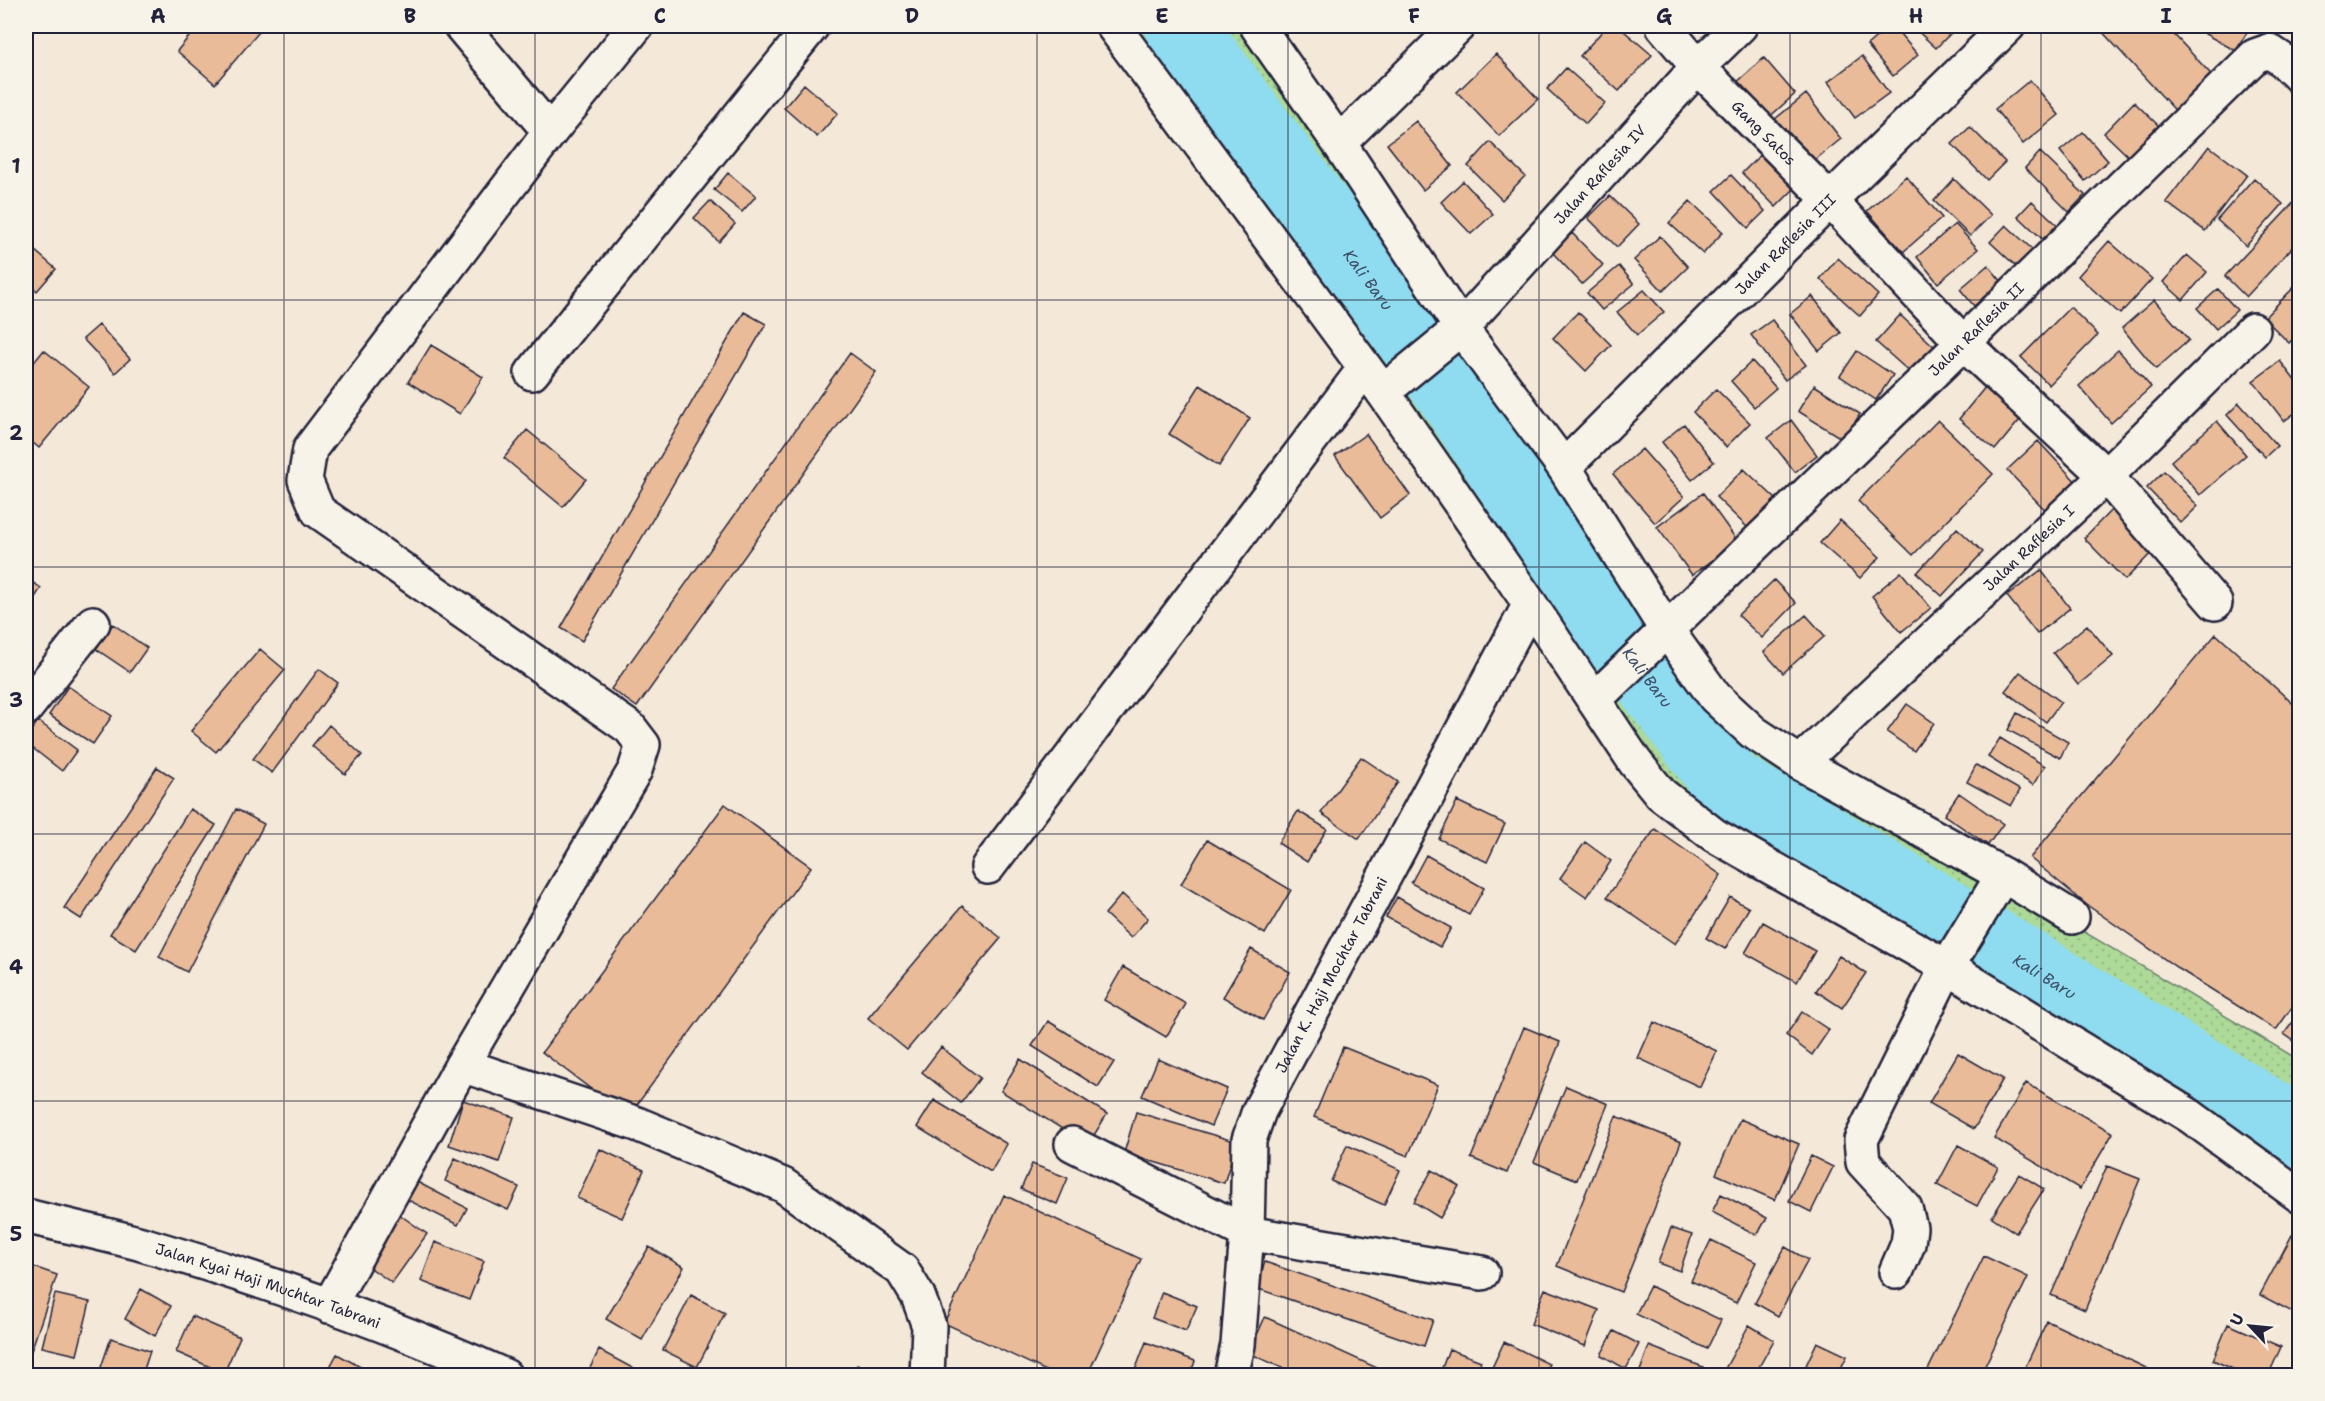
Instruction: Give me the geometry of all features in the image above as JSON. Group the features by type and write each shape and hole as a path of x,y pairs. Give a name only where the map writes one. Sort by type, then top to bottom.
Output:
{"street":[{"path":"461,26 549,132"},
{"path":"329,1306 462,1065 635,770 643,745 630,728 318,511 305,480 310,449 549,132 636,26"},
{"path":"532,373 812,26"},
{"path":"1113,26 1380,382 1530,604 1604,691 1635,762 1661,794 1714,835 1952,959 2190,1116 2300,1196"},
{"path":"1257,26 1339,143 1452,336 1564,467 1666,629 1715,697 1752,732 1996,885 2073,917"},
{"path":"1339,143 1458,26"},
{"name":"Gang Satos","path":"1663,26 1698,67 1830,200 1963,343 2106,476 2215,603"},
{"name":"Jalan Raflesia IV","path":"987,867 1380,382 1452,336 1698,67 1740,26"},
{"name":"Jalan Raflesia III","path":"1564,467 1830,200 2008,26"},
{"path":"2268,38 2284,61 2300,77"},
{"name":"Jalan Raflesia II","path":"1604,691 2255,56 2268,38"},
{"name":"Jalan Raflesia I","path":"1800,763 2106,476 2253,330"},
{"name":"Jalan K. Haji Mochtar Tabrani","path":"1231,1376 1238,1345 1247,1233 1249,1140 1259,1111 1530,604"},
{"path":"26,708 93,623"},
{"path":"1896,1272 1908,1244 1910,1228 1905,1208 1863,1162 1861,1140 1952,959 1996,885"},
{"path":"462,1065 637,1124 783,1185 902,1270 918,1296 929,1326 927,1376"},
{"path":"1072,1144 1247,1233 1482,1273"},
{"name":"Jalan Kyai Haji Muchtar Tabrani","path":"26,1216 144,1245 329,1306 458,1355 505,1376"}],"green space":[{"path":"1113,26 1247,26 1708,701 1999,881 2299,1060 2299,1196 1685,814"}],"building":[{"path":"198,26 264,26 215,84 177,51"},
{"path":"1607,26 1618,26 1652,55 1619,91 1580,56"},
{"path":"1889,26 1893,26 1918,55 1893,76 1867,45"},
{"path":"1912,26 1958,26 1936,48"},
{"path":"2097,26 2166,26 2222,86 2185,121"},
{"path":"2210,26 2250,27 2236,51 2205,34"},
{"path":"1496,54 1538,99 1499,136 1457,92"},
{"path":"1862,56 1889,93 1855,118 1828,82"},
{"path":"1764,58 1795,94 1766,120 1735,84"},
{"path":"1566,68 1605,103 1586,124 1547,89"},
{"path":"2030,80 2059,115 2023,144 1995,109"},
{"path":"804,84 838,113 817,137 784,108"},
{"path":"1806,94 1841,139 1806,167 1770,123"},
{"path":"2134,102 2160,127 2130,158 2104,133"},
{"path":"1416,121 1452,166 1423,190 1387,144"},
{"path":"1970,127 2005,162 1987,180 1952,144"},
{"path":"2083,132 2108,161 2085,181 2060,151"},
{"path":"1490,142 1525,176 1502,200 1468,166"},
{"path":"2209,146 2247,175 2205,231 2166,202"},
{"path":"2040,152 2085,195 2069,212 2025,168"},
{"path":"1761,154 1795,188 1776,207 1742,173"},
{"path":"728,173 756,196 742,212 714,190"},
{"path":"1731,175 1765,211 1748,228 1714,191"},
{"path":"1906,176 1942,218 1903,252 1867,211"},
{"path":"2254,178 2283,204 2246,246 2217,220"},
{"path":"1954,179 1991,215 1970,236 1934,201"},
{"path":"1463,181 1493,214 1471,234 1441,202"},
{"path":"1610,196 1639,224 1617,247 1588,218"},
{"path":"2300,196 2300,239 2246,297 2225,276"},
{"path":"710,201 735,224 719,242 694,218"},
{"path":"1690,201 1723,232 1703,254 1669,223"},
{"path":"2032,201 2068,235 2054,250 2018,216"},
{"path":"1955,224 1978,249 1938,283 1917,257"},
{"path":"2006,225 2034,251 2018,268 1990,242"},
{"path":"1572,233 1603,265 1582,284 1552,252"},
{"path":"1660,236 1688,267 1663,291 1634,260"},
{"path":"2109,241 2152,279 2120,314 2078,276"},
{"path":"26,243 56,269 37,291 26,281"},
{"path":"2187,255 2207,272 2183,300 2163,282"},
{"path":"1838,258 1878,295 1860,316 1820,279"},
{"path":"1988,265 2002,282 1974,306 1960,289"},
{"path":"1619,266 1634,284 1602,310 1587,293"},
{"path":"2300,281 2300,332 2289,343 2264,318"},
{"path":"2218,289 2237,310 2216,329 2197,308"},
{"path":"1644,290 1664,312 1637,335 1617,312"},
{"path":"1812,296 1841,333 1819,351 1790,314"},
{"path":"2154,300 2189,340 2156,369 2122,328"},
{"path":"2070,307 2098,335 2049,385 2021,357"},
{"path":"744,312 766,324 582,641 561,628"},
{"path":"1578,312 1611,345 1586,371 1553,338"},
{"path":"1900,315 1937,349 1913,375 1876,342"},
{"path":"1772,320 1806,365 1785,380 1751,335"},
{"path":"99,325 130,359 115,373 83,339"},
{"path":"431,345 483,377 460,414 408,382"},
{"path":"44,350 89,387 39,448 26,437 26,372"},
{"path":"2118,350 2151,387 2111,423 2079,386"},
{"path":"1857,351 1893,375 1876,400 1840,376"},
{"path":"850,353 876,372 637,707 611,689"},
{"path":"1752,361 1776,388 1754,407 1731,381"},
{"path":"2280,361 2300,387 2300,409 2284,421 2253,381"},
{"path":"1991,380 2028,410 1995,450 1959,419"},
{"path":"1200,385 1250,418 1219,466 1169,434"},
{"path":"1814,385 1860,414 1844,440 1798,411"},
{"path":"1716,389 1750,423 1726,447 1693,412"},
{"path":"2239,403 2277,446 2265,457 2227,415"},
{"path":"1791,420 1817,455 1795,472 1768,438"},
{"path":"1938,420 1993,474 1913,555 1858,501"},
{"path":"2217,421 2246,455 2200,495 2171,461"},
{"path":"1684,424 1714,462 1692,480 1662,442"},
{"path":"527,430 586,479 563,507 504,458"},
{"path":"1366,434 1410,495 1380,518 1335,456"},
{"path":"2038,441 2079,485 2049,514 2007,470"},
{"path":"1642,449 1684,497 1655,523 1613,474"},
{"path":"1744,469 1777,500 1749,529 1716,497"},
{"path":"2164,471 2198,506 2181,523 2147,488"},
{"path":"1703,493 1738,542 1692,575 1657,527"},
{"path":"2118,503 2159,545 2125,580 2084,538"},
{"path":"1840,520 1880,557 1860,578 1820,543"},
{"path":"1957,528 1983,552 1942,596 1917,573"},
{"path":"2041,570 2070,608 2037,634 2007,596"},
{"path":"1901,572 1931,608 1901,632 1872,596"},
{"path":"26,578 41,588 27,610 26,609"},
{"path":"1774,580 1796,603 1762,638 1738,615"},
{"path":"1806,615 1825,636 1783,673 1764,652"},
{"path":"113,624 147,648 130,672 96,649"},
{"path":"2087,625 2113,656 2078,685 2053,653"},
{"path":"2216,634 2300,710 2300,996 2276,1030 2179,969 2087,905 2030,858"},
{"path":"260,649 285,670 216,752 191,731"},
{"path":"319,669 338,683 272,773 253,759"},
{"path":"2020,672 2061,702 2046,722 2005,691"},
{"path":"68,686 112,716 93,744 49,715"},
{"path":"1907,704 1934,723 1914,751 1887,732"},
{"path":"2017,713 2068,742 2060,758 2008,730"},
{"path":"38,721 77,750 62,771 26,743 26,738"},
{"path":"329,725 362,755 345,774 312,746"},
{"path":"2000,738 2045,766 2033,785 1988,757"},
{"path":"1361,757 1398,782 1359,839 1321,813"},
{"path":"1976,765 2020,790 2011,806 1967,782"},
{"path":"157,767 174,778 81,919 64,908"},
{"path":"1959,793 2003,824 1988,845 1944,815"},
{"path":"1457,801 1505,824 1487,862 1439,839"},
{"path":"725,804 811,867 628,1117 542,1052"},
{"path":"190,809 216,825 136,950 110,934"},
{"path":"236,809 264,824 187,972 159,957"},
{"path":"1298,811 1327,829 1307,862 1278,843"},
{"path":"1655,829 1721,875 1675,944 1607,897"},
{"path":"1207,840 1291,890 1265,934 1181,884"},
{"path":"1585,842 1611,861 1587,897 1560,878"},
{"path":"1426,855 1484,888 1469,915 1411,883"},
{"path":"1122,894 1148,918 1131,938 1105,914"},
{"path":"1397,897 1451,928 1440,947 1386,917"},
{"path":"1730,897 1749,908 1725,949 1706,938"},
{"path":"962,906 1001,938 907,1050 868,1018"},
{"path":"1763,922 1815,951 1797,982 1745,953"},
{"path":"1251,949 1290,972 1263,1020 1223,997"},
{"path":"1839,956 1866,973 1842,1008 1816,991"},
{"path":"1123,967 1186,1004 1166,1037 1104,1000"},
{"path":"1802,1012 1829,1030 1812,1055 1786,1035"},
{"path":"2300,1012 2300,1045 2284,1034"},
{"path":"1048,1021 1114,1062 1098,1087 1032,1046"},
{"path":"1654,1022 1717,1051 1700,1087 1638,1058"},
{"path":"1524,1027 1560,1042 1507,1173 1471,1158"},
{"path":"941,1047 980,1078 961,1103 922,1072"},
{"path":"1343,1047 1438,1085 1408,1156 1314,1117"},
{"path":"1958,1053 2003,1079 1974,1129 1929,1103"},
{"path":"1020,1059 1107,1114 1088,1145 1001,1091"},
{"path":"1158,1059 1227,1089 1211,1126 1142,1096"},
{"path":"2026,1083 2113,1133 2080,1189 1994,1138"},
{"path":"1566,1086 1608,1104 1577,1180 1534,1162"},
{"path":"463,1100 514,1117 499,1162 449,1145"},
{"path":"934,1100 1007,1144 991,1172 917,1127"},
{"path":"1136,1112 1237,1142 1224,1183 1124,1153"},
{"path":"1616,1116 1681,1142 1621,1292 1557,1266"},
{"path":"1740,1119 1799,1144 1775,1200 1716,1174"},
{"path":"1347,1145 1400,1170 1384,1205 1331,1181"},
{"path":"1958,1145 1998,1167 1977,1206 1937,1185"},
{"path":"600,1149 644,1170 622,1218 577,1198"},
{"path":"1811,1156 1833,1167 1811,1212 1789,1201"},
{"path":"455,1158 519,1187 508,1210 445,1181"},
{"path":"1032,1164 1068,1178 1057,1204 1021,1189"},
{"path":"2107,1166 2140,1179 2085,1310 2051,1295"},
{"path":"1432,1170 1459,1186 1440,1218 1414,1202"},
{"path":"2019,1174 2044,1189 2016,1233 1992,1217"},
{"path":"417,1182 467,1208 458,1225 408,1200"},
{"path":"1721,1194 1767,1218 1757,1235 1712,1212"},
{"path":"1004,1195 1141,1259 1087,1376 1057,1376 944,1323"},
{"path":"400,1215 427,1234 392,1283 365,1264"},
{"path":"1671,1228 1692,1235 1680,1271 1658,1263"},
{"path":"2292,1235 2300,1239 2300,1316 2260,1295"},
{"path":"1711,1240 1756,1262 1736,1303 1691,1281"},
{"path":"435,1242 484,1261 469,1300 421,1281"},
{"path":"649,1247 684,1267 642,1340 606,1319"},
{"path":"1785,1247 1808,1260 1778,1316 1755,1303"},
{"path":"1984,1256 2028,1277 1980,1376 1925,1376"},
{"path":"1265,1262 1433,1320 1424,1346 1256,1288"},
{"path":"31,1266 57,1275 31,1351 26,1349 26,1282"},
{"path":"1650,1286 1721,1320 1707,1349 1636,1314"},
{"path":"141,1289 171,1306 155,1336 125,1319"},
{"path":"1545,1289 1599,1310 1585,1346 1531,1324"},
{"path":"1162,1292 1197,1306 1186,1331 1152,1318"},
{"path":"55,1294 90,1302 77,1355 42,1347"},
{"path":"691,1295 725,1313 697,1367 663,1350"},
{"path":"192,1316 240,1337 224,1373 176,1352"},
{"path":"1265,1317 1386,1372 1384,1376 1300,1376 1249,1353"},
{"path":"2047,1321 2163,1376 2021,1376"},
{"path":"2228,1324 2281,1347 2268,1376 2248,1376 2213,1360"},
{"path":"1749,1325 1774,1340 1754,1376 1721,1376"},
{"path":"1614,1331 1639,1344 1626,1369 1601,1355"},
{"path":"111,1338 150,1351 142,1376 98,1376"},
{"path":"1146,1342 1195,1361 1190,1376 1133,1376"},
{"path":"1504,1342 1549,1364 1544,1376 1498,1376 1490,1372"},
{"path":"1817,1342 1847,1356 1837,1376 1801,1376"},
{"path":"1649,1346 1703,1367 1699,1376 1653,1376 1640,1371"},
{"path":"1449,1349 1481,1361 1475,1376 1439,1376"},
{"path":"599,1350 640,1372 638,1376 586,1376"},
{"path":"337,1354 366,1370 363,1376 325,1376"},
{"path":"857,1365 882,1376 853,1376"},
{"path":"1568,1369 1588,1376 1566,1376"}],"waterway":[{"name":"Kali Baru","path":"1180,26 1449,388 1604,619 1729,785 1826,841 2300,1134"}]}
